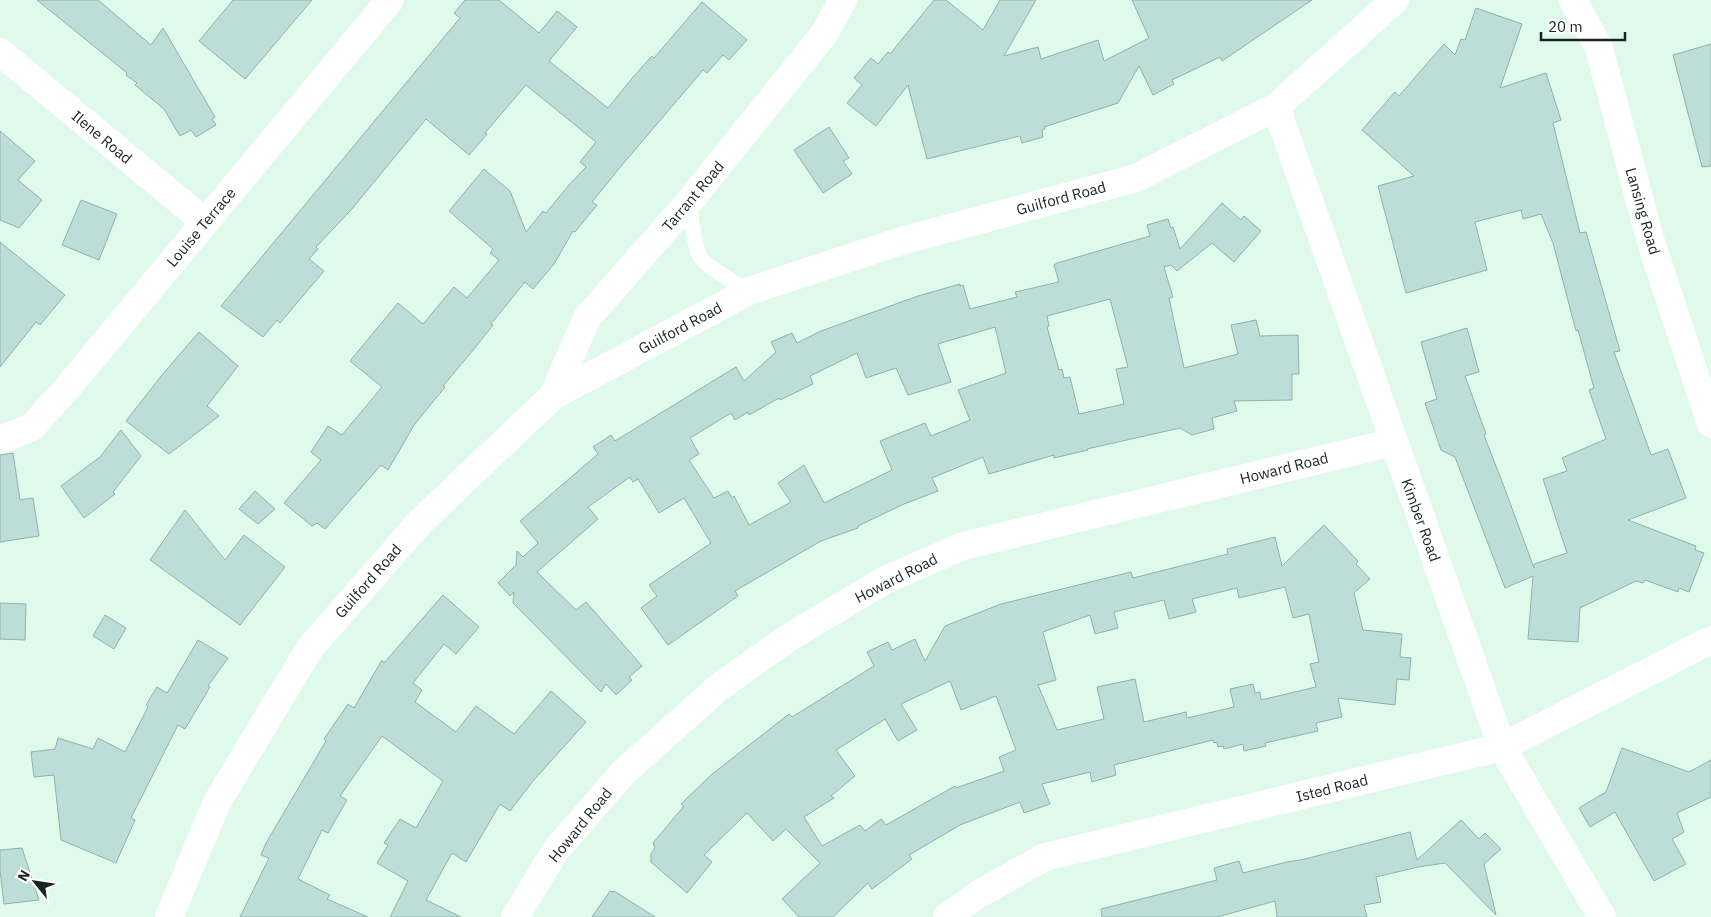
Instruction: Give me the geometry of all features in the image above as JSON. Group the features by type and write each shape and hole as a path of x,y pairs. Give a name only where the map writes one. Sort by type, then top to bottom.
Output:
{"street":[{"name":"Louise Terrace","path":"0,440 32,427 74,380 390,0"},
{"name":"Tarrant Road","path":"553,396 587,318 689,202 824,34 843,0"},
{"name":"Guilford Road","path":"169,917 217,802 310,648 421,521 553,396 749,291 901,241 1136,178 1276,106 1394,0"},
{"name":"Lansing Road","path":"1573,0 1599,48 1650,239 1711,424"},
{"name":"Ilene Road","path":"0,52 205,222"},
{"name":"Kimber Road","path":"1276,106 1502,747 1602,917"},
{"name":"Howard Road","path":"515,917 556,850 623,773 719,687 788,638 885,580 963,546 1394,442"},
{"name":"Isted Road","path":"947,917 977,895 1045,857 1502,747 1711,640"}],"lane":[{"path":"689,202 694,235 700,257 749,291"}],"building":[{"path":"37,0 98,0 151,45 163,28 215,117 212,119 216,125 196,137 191,130 180,136 164,109 135,85 137,83 126,75 127,73"},
{"path":"233,0 312,0 245,79 199,41"},
{"path":"465,0 499,0 539,33 557,11 577,27 549,61 608,108 634,76 652,56 654,58 702,2 747,40 729,60 723,55 707,73 703,70 622,165 592,202 597,205 575,232 573,231 554,264 533,289 525,282 443,386 445,387 414,425 388,470 381,465 325,529 317,523 312,526 284,503 321,460 311,452 328,426 342,435 382,387 350,361 398,303 423,324 454,287 467,298 499,260 490,253 493,249 449,211 484,169 510,191 526,232 543,211 546,213 586,167 580,162 596,142 526,85 469,155 426,119 351,210 316,247 318,249 309,259 324,271 280,323 277,320 263,337 221,306 460,18 454,13"},
{"path":"934,0 946,0 983,30 1000,0 1036,0 1004,56 1038,47 1041,59 1098,40 1104,61 1149,38 1132,0 1312,0 1222,61 1220,57 1172,80 1174,84 1153,95 1139,66 1118,103 1044,127 1045,129 1042,130 1043,137 1022,143 1020,136 927,159 908,85 876,126 847,103 862,85 854,78 871,58 878,64 888,52 890,54"},
{"path":"1476,8 1522,24 1500,88 1546,73 1561,120 1553,123 1580,233 1586,232 1620,351 1614,352 1651,455 1668,449 1686,498 1628,520 1696,546 1695,550 1704,553 1689,592 1679,588 1678,592 1645,580 1643,583 1636,581 1580,608 1578,642 1528,639 1533,576 1505,588 1455,457 1441,450 1425,403 1437,399 1421,342 1467,328 1479,372 1465,376 1486,434 1484,435 1534,568 1534,564 1567,553 1543,479 1567,471 1562,458 1606,439 1589,390 1594,388 1578,330 1576,331 1553,243 1541,214 1523,219 1521,210 1475,222 1487,270 1406,293 1378,186 1414,176 1362,130 1395,92 1399,96 1444,44 1455,55 1461,39 1465,40"},
{"path":"1711,44 1711,166 1702,167 1673,55"},
{"path":"829,127 849,158 843,161 852,174 823,193 794,150"},
{"path":"0,131 35,161 18,180 42,200 19,228 0,220"},
{"path":"81,200 117,214 99,260 62,245"},
{"path":"1222,203 1241,220 1244,216 1261,231 1234,262 1212,243 1177,271 1171,265 1164,267 1173,297 1169,298 1184,368 1238,354 1231,325 1256,320 1260,336 1298,335 1299,374 1292,374 1292,400 1234,401 1237,411 1212,418 1214,429 1192,435 1180,428 1054,458 1054,455 989,474 983,457 932,478 938,491 904,504 858,526 858,528 821,541 735,591 738,596 668,645 641,608 657,596 649,585 711,543 684,498 659,513 638,479 633,482 630,477 588,507 598,519 537,572 576,610 586,602 642,666 629,677 632,680 616,695 606,684 601,692 513,603 514,592 510,596 498,583 516,565 517,551 523,557 538,543 520,521 598,454 593,447 611,435 615,441 736,367 744,381 776,352 771,342 792,333 797,343 821,331 918,296 960,284 960,286 963,285 970,309 1017,297 1015,292 1059,282 1054,265 1057,263 1150,236 1147,225 1168,219 1171,228 1173,227 1180,249","holes":["1110,299 1128,367 1116,369 1124,404 1079,414 1070,377 1064,378 1062,369 1059,370 1047,327 1049,326 1047,316","995,327 1006,373 958,390 970,420 931,436 925,423 880,441 892,470 824,503 804,465 778,483 791,502 749,525 734,496 732,498 728,491 714,498 689,460 699,454 690,438 731,413 735,420 748,412 749,415 779,398 780,400 813,384 810,376 857,353 866,378 896,368 908,395 951,382 938,344"]},
{"path":"0,242 65,295 40,325 36,322 0,367"},
{"path":"199,332 238,366 207,406 219,416 169,454 126,421"},
{"path":"121,430 141,456 113,492 115,494 84,518 61,486 100,457"},
{"path":"13,453 20,500 33,498 39,536 0,542 0,455"},
{"path":"255,491 275,509 258,524 239,509"},
{"path":"185,510 225,560 244,535 285,567 240,625 150,560"},
{"path":"1324,525 1358,561 1356,564 1370,579 1354,593 1363,630 1402,634 1400,657 1411,658 1409,680 1397,679 1395,705 1338,698 1342,717 1316,723 1318,731 1265,743 1266,746 1244,751 1243,744 1224,749 1223,746 1218,747 1217,742 1214,743 1213,740 1114,765 1116,775 1092,782 1090,772 1042,784 1050,804 1024,813 1020,802 960,825 909,855 912,859 872,889 868,883 833,917 799,917 782,899 820,863 786,829 773,841 747,813 704,855 712,862 687,893 651,862 651,854 655,848 653,843 684,806 681,804 711,775 789,714 792,717 874,666 867,652 888,642 892,650 915,639 925,661 945,626 1001,604 1131,572 1133,578 1228,554 1227,549 1275,537 1282,566","holes":["1285,587 1293,618 1309,614 1319,662 1310,664 1316,687 1261,700 1260,692 1255,693 1253,684 1230,689 1234,707 1187,718 1186,712 1144,722 1135,679 1097,687 1104,719 1057,730 1038,685 1056,680 1043,632 1090,615 1095,634 1118,628 1114,612 1164,600 1169,619 1196,612 1192,599 1237,588 1239,598","950,681 961,710 996,696 1016,750 999,757 1004,771 956,788 955,786 886,825 881,819 865,831 860,825 822,846 804,817 834,798 831,796 855,776 836,750 885,719 898,741 917,730 901,704"]},
{"path":"443,595 479,627 456,654 444,644 413,683 422,690 415,702 456,732 476,706 514,734 551,691 586,722 533,781 510,811 500,804 466,862 452,853 426,900 461,917 390,917 408,881 377,863 388,845 384,843 400,819 416,828 443,781 382,736 340,796 347,800 328,833 322,830 298,879 330,895 327,899 368,917 240,917 269,858 261,855 266,843 326,741 324,739 348,704 354,708 382,660 384,663"},
{"path":"0,603 26,604 25,640 0,639"},
{"path":"105,615 126,628 114,649 93,636"},
{"path":"198,640 228,658 208,686 210,687 185,729 178,725 131,818 135,820 116,863 61,840 54,775 34,777 31,752 55,749 58,738 93,749 98,738 125,752 148,707 146,705 157,687 167,693"},
{"path":"1622,748 1689,772 1711,760 1711,797 1677,813 1684,832 1672,839 1686,864 1654,881 1615,812 1590,827 1579,808 1606,792"},
{"path":"1461,820 1479,839 1485,833 1501,849 1484,864 1496,915 1445,863 1376,877 1381,902 1364,905 1367,917 1277,917 1275,901 1217,917 1102,917 1101,909 1217,880 1214,868 1239,861 1243,873 1410,832 1417,860"},
{"path":"22,848 39,900 4,904 0,850"},
{"path":"610,891 614,891 655,917 592,917"}]}
